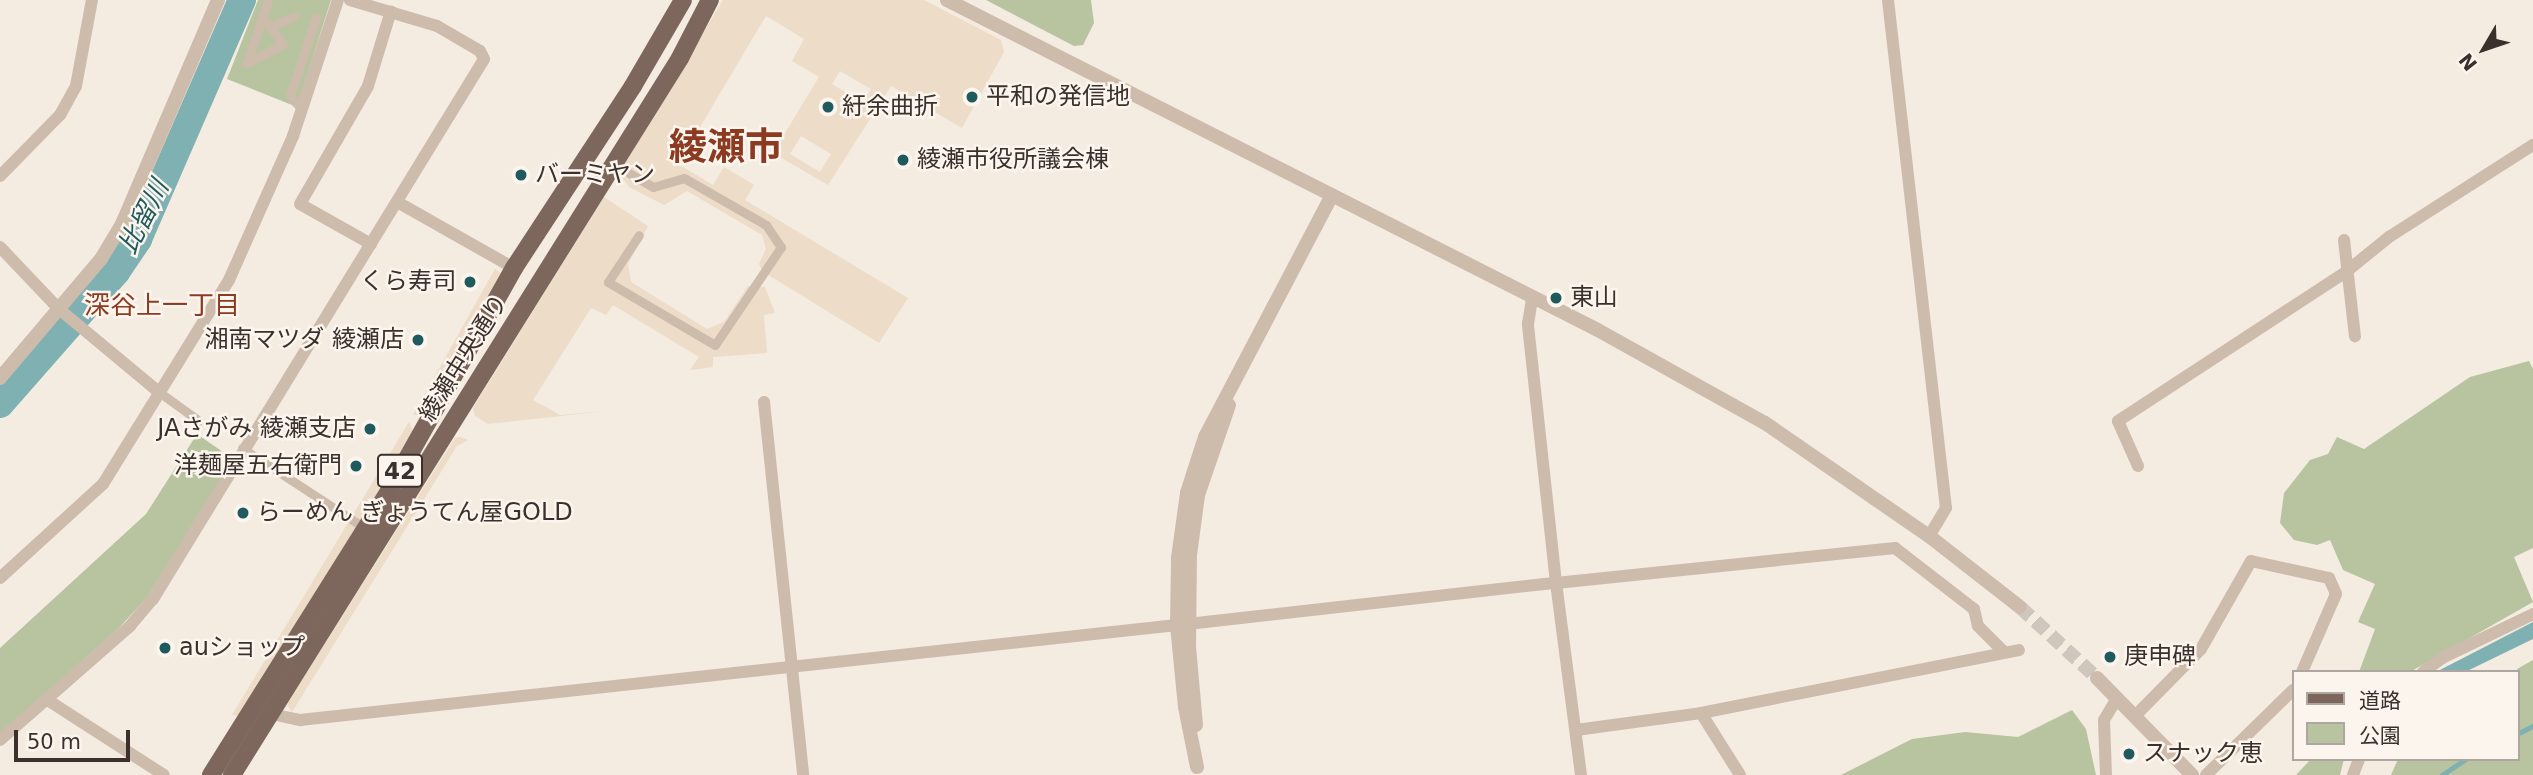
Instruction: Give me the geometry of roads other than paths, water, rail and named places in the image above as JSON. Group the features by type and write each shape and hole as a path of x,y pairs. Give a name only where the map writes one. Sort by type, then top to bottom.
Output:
{"main road":[{"name":"綾瀬中央通り","path":"211,775 386,498 513,268 633,86 683,0"},
{"name":"綾瀬中央通り","path":"232,775 680,58 710,0"}],"street":[{"path":"0,176 60,115 76,86 92,0"},
{"path":"0,379 63,313 122,224 218,0"},
{"path":"262,16 283,44 247,63 262,16 268,0"},
{"path":"0,579 103,484 229,280 293,136 338,0"},
{"path":"0,740 142,613 242,448 398,203 484,59 480,51 437,26 391,10 350,0"},
{"path":"947,0 1532,298 1765,423 1929,536 2020,607"},
{"path":"1888,0 1946,508 1929,536"},
{"path":"371,243 300,204 368,86 391,10"},
{"path":"272,26 294,16"},
{"path":"298,105 290,96 316,18"},
{"path":"2138,467 2118,421 2347,271 2389,237 2533,145"},
{"path":"629,173 653,187 684,178 766,225 781,247 715,345 608,282 639,235"},
{"path":"1198,771 1185,706 1178,558 1187,493 1205,437 1332,195"},
{"path":"398,203 513,268"},
{"path":"2344,240 2355,336"},
{"path":"0,247 63,313 199,421"},
{"path":"1532,298 1528,324 1556,583 1581,775"},
{"path":"764,402 803,775"},
{"path":"242,448 357,523"},
{"path":"271,714 300,720 1895,548 1974,609 1978,626 2003,651"},
{"path":"2135,716 2201,649 2250,561 2329,578 2336,594 2303,670"},
{"path":"2426,670 2442,658 2533,614"},
{"path":"1576,730 1701,713 2003,651 2019,650"},
{"path":"2097,678 2192,775"},
{"path":"2206,775 2292,691"},
{"path":"2106,775 2104,720 2117,698"},
{"path":"46,699 163,775"},
{"path":"1701,713 1740,775"}],"water":[{"path":"2533,622 2533,639 2469,670 2440,670"}],"waterway":[{"name":"比留川","path":"0,404 116,272 138,239 242,0"},
{"path":"2519,733 2533,726"},
{"path":"2442,775 2463,761"}],"tunnel":[{"path":"2020,607 2097,678"}],"place":[{"name":"平和の発信地","path":"972,97"},
{"name":"紆余曲折","path":"828,107"},
{"name":"綾瀬市役所議会棟","path":"903,160"},
{"name":"バーミヤン","path":"521,175"},
{"name":"くら寿司","path":"470,282"},
{"name":"東山","path":"1556,298"},
{"name":"湘南マツダ 綾瀬店","path":"418,340"},
{"name":"JAさがみ 綾瀬支店","path":"370,429"},
{"name":"洋麺屋五右衛門","path":"356,466"},
{"name":"らーめん ぎょうてん屋GOLD","path":"243,513"},
{"name":"auショップ","path":"165,648"},
{"name":"庚申碑","path":"2110,657"},
{"name":"スナック恵","path":"2129,754"}],"district":[{"name":"綾瀬市","path":"726,148"},
{"name":"深谷上一丁目","path":"162,306"}]}
